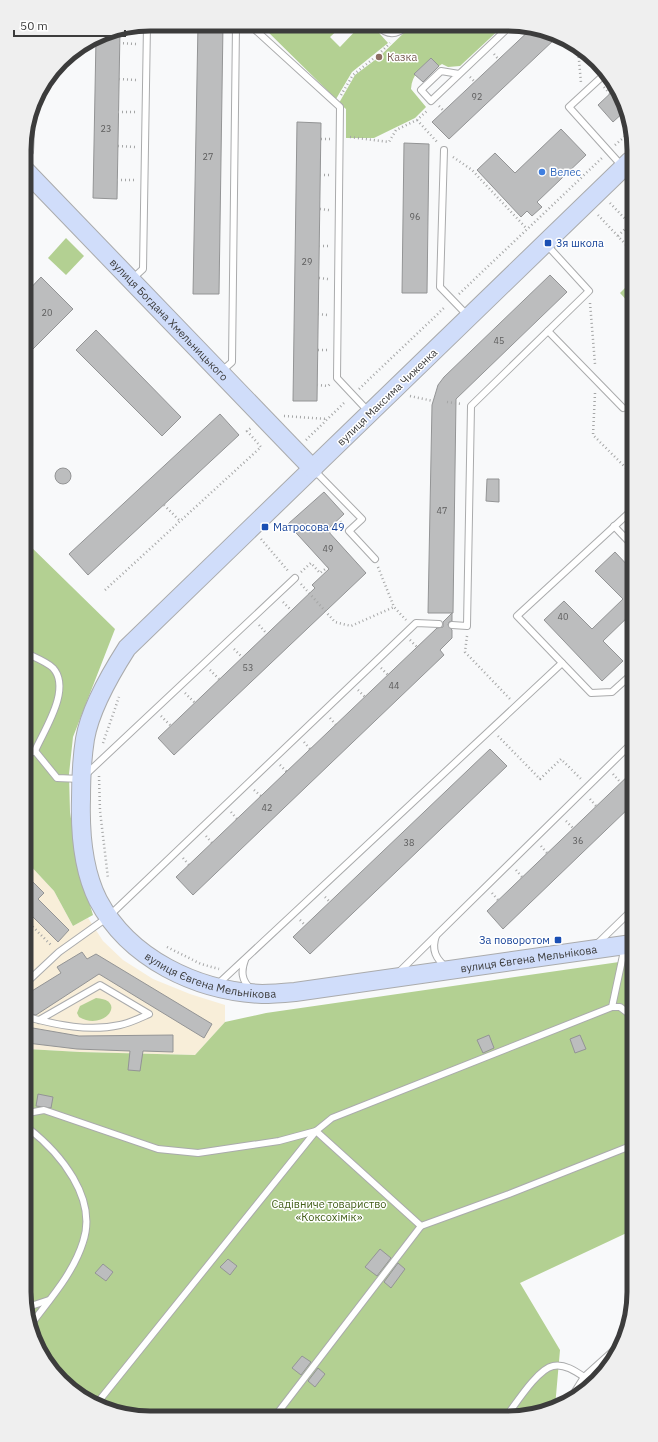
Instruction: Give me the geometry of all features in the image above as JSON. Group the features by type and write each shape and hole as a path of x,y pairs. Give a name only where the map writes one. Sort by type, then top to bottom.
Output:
{"street":[{"name":"вулиця Максима Чиженка","path":"142,633 469,318 626,164"},
{"name":"вулиця Богдана Хмельницького","path":"31,176 130,281 221,372 313,469"},
{"name":"вулиця Євгена Мельнікова","path":"142,633 127,648 100,694 85,737 81,779 80,813 86,863 98,899 108,917 120,932 151,959 188,976 216,986 257,993 295,992 456,970 591,949 627,942"},
{"path":"585,1382 597,1370"}],"lane":[{"path":"130,281 143,270 146,180 147,31"},
{"path":"221,372 232,362 236,31"},
{"path":"257,31 340,107 337,378 370,413"},
{"path":"382,31 389,34 396,34 400,31"},
{"path":"459,74 441,71 421,90 431,101 505,31"},
{"path":"601,77 569,107 608,151 626,164"},
{"path":"444,150 440,287 469,318"},
{"path":"452,625 467,626 471,406 589,291 545,243"},
{"path":"548,331 623,408"},
{"path":"313,469 362,519 349,531 375,559"},
{"path":"627,515 517,616 592,693 612,692 627,678"},
{"path":"614,526 627,540"},
{"path":"35,751 57,778 81,779 295,578"},
{"path":"31,978 59,952 108,917 416,622 439,624"},
{"path":"31,656 52,668 60,679 60,696 35,751 31,752"},
{"path":"216,986 562,663"},
{"path":"392,979 627,748"},
{"path":"591,949 627,915"},
{"path":"437,935 434,943 436,956 447,968 456,970"},
{"path":"612,1007 627,952"},
{"path":"246,958 242,969 244,982 257,993"},
{"path":"31,1018 39,1020 85,1028 120,1025 150,1014 100,985 39,1020"},
{"path":"100,1400 316,1131 332,1118 612,1007 620,1007 627,1011"},
{"path":"31,1112 44,1110 158,1149 191,1152 279,1141 316,1131"},
{"path":"31,1131 52,1151 70,1174 78,1188 84,1208 86,1227 84,1240 70,1270 51,1299 34,1320"},
{"path":"316,1131 421,1226"},
{"path":"279,1411 421,1226 509,1194 627,1147"},
{"path":"32,1306 51,1299"},
{"path":"510,1411 539,1374 552,1366 569,1368 587,1379"}],"path":[{"path":"336,103 353,75 378,55 402,31"},
{"path":"119,43 146,44"},
{"path":"578,55 582,95"},
{"path":"119,79 146,80"},
{"path":"340,136 389,142 396,130 417,120 430,108 431,101"},
{"path":"118,112 146,113"},
{"path":"417,120 444,150 472,170 527,229"},
{"path":"301,435 306,440 626,135"},
{"path":"118,146 146,147"},
{"path":"117,180 146,180"},
{"path":"604,205 613,197"},
{"path":"609,201 627,221"},
{"path":"600,209 596,213 627,246"},
{"path":"618,236 627,227"},
{"path":"589,291 596,381 593,435 627,469"},
{"path":"402,394 433,401"},
{"path":"448,402 471,406"},
{"path":"278,411 288,421"},
{"path":"284,416 327,419"},
{"path":"105,590 261,447 247,432 252,427"},
{"path":"164,505 180,521"},
{"path":"259,537 335,622 351,626 394,607"},
{"path":"375,559 394,607 412,626"},
{"path":"295,578 311,563 320,573 328,567"},
{"path":"467,626 466,652 516,705"},
{"path":"109,881 100,811 99,762 105,733 120,695"},
{"path":"491,729 540,779 561,758 588,786"},
{"path":"31,924 59,952"},
{"path":"163,945 201,964 230,972"}],"shaded area":[{"path":"31,866 54,891 73,926 88,918 103,941 123,960 153,979 190,994 225,1005 225,1022 195,1055 31,1049"}],"green space":[{"path":"267,31 336,31 330,37 340,47 355,31 377,31 388,43 352,72 336,99"},
{"path":"406,31 498,31 460,66 448,67 442,64 439,66 431,58 421,68 413,79 411,89 426,107 415,118 374,138 346,138 346,109 339,103 355,75 379,57"},
{"path":"66,238 84,256 66,275 48,258"},
{"path":"627,286 627,301 620,293"},
{"path":"31,547 115,629 73,737 69,774 70,812 78,866 93,915 73,926 54,891 31,866"},
{"name":"Садівниче товариство «Коксохімік»","path":"627,961 627,1233 520,1283 560,1350 556,1401 539,1407 508,1411 142,1411 112,1405 97,1399 84,1391 66,1376 56,1364 40,1337 35,1323 32,1307 31,1049 195,1055 225,1022 266,1013"},
{"path":"96,998 105,1000 110,1004 111,1009 109,1014 97,1021 88,1021 79,1017 77,1013 80,1006"}],"building":[{"path":"198,31 223,31 219,294 193,294"},
{"path":"527,32 554,40 449,139 432,122"},
{"path":"120,35 117,199 93,198 96,44"},
{"path":"431,58 439,66 423,82 414,74"},
{"path":"612,92 621,114 613,122 598,105"},
{"path":"297,122 321,123 317,401 293,401"},
{"name":"Велес","path":"561,129 586,155 537,202 542,207 532,216 527,211 521,217 477,170 495,153 515,173"},
{"path":"404,143 429,144 427,293 402,293"},
{"path":"550,275 567,292 456,399 453,613 428,613 432,405 438,385 444,377"},
{"path":"41,277 73,309 31,351 31,288"},
{"path":"96,330 181,417 162,436 76,350"},
{"path":"220,414 239,435 88,575 69,554"},
{"path":"63,468 69,470 71,476 69,482 63,484 57,482 55,476 57,470"},
{"path":"487,479 499,479 499,502 486,501"},
{"path":"324,492 344,514 327,530 366,573 174,755 158,738 315,588 312,585 329,569 288,524"},
{"path":"615,552 627,565 627,618 603,641 623,661 602,681 544,620 564,601 592,629 623,599 595,571"},
{"path":"452,613 452,621 449,622 448,625 452,630 452,638 440,650 444,655 193,895 176,877 437,628 443,627 443,622"},
{"path":"490,749 507,766 310,954 293,937"},
{"path":"627,777 627,810 503,929 487,911"},
{"path":"31,880 44,893 38,899 69,930 58,942 31,915"},
{"path":"82,952 87,959 96,954 212,1024 204,1038 99,974 36,1015 31,1014 31,992 61,973 57,967"},
{"path":"31,1028 79,1036 173,1035 173,1052 143,1051 140,1071 128,1070 130,1051 77,1049 31,1043"},
{"path":"489,1035 494,1048 483,1053 477,1040"},
{"path":"580,1035 586,1049 575,1053 570,1039"},
{"path":"38,1094 53,1097 51,1108 36,1106"},
{"path":"380,1249 391,1258 377,1276 365,1267"},
{"path":"228,1259 237,1266 230,1275 220,1267"},
{"path":"398,1263 405,1269 391,1288 384,1282"},
{"path":"103,1264 113,1272 106,1281 95,1273"},
{"path":"302,1356 311,1362 301,1375 292,1368"},
{"path":"318,1368 325,1374 315,1387 308,1381"}],"place":[{"name":"Казка","path":"379,57"},
{"name":"Велес","path":"542,172"},
{"name":"3я школа","path":"548,243"},
{"name":"Матросова 49","path":"265,527"},
{"name":"За поворотом","path":"558,940"}]}
